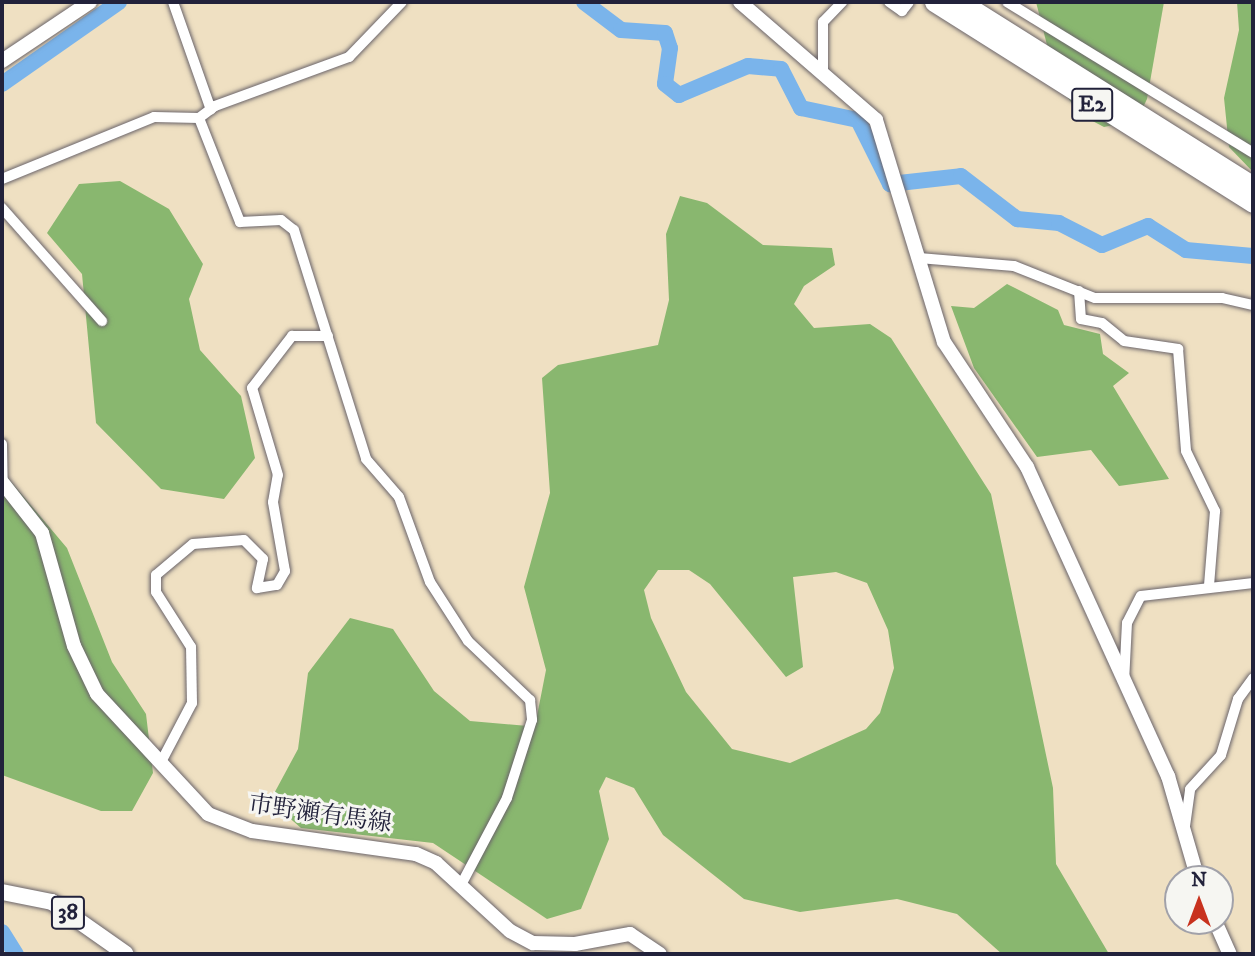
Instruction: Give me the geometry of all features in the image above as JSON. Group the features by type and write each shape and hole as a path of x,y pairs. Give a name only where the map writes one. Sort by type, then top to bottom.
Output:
{"highway":[{"name":"E2","path":"934,2 1253,203"},
{"name":"E2","path":"961,2 1253,186"}],"main road":[{"name":"38","path":"2,892 52,902 126,954"}],"street":[{"path":"2,61 90,2"},
{"path":"173,2 211,110"},
{"path":"2,179 154,117 199,118 211,110 349,57 402,2"},
{"path":"740,2 876,120 944,342 1027,467 1185,825 1195,865"},
{"path":"823,73 823,22 842,2"},
{"path":"889,2 902,11 907,4"},
{"path":"1007,2 1253,153"},
{"path":"199,118 240,222 281,220 294,230 366,459 399,497 430,582 468,641 530,700 532,720 507,798 462,883"},
{"path":"2,208 102,321"},
{"path":"919,258 1002,263 1095,298 1222,298 1253,305"},
{"path":"1079,291 1081,319 1102,323 1124,341 1178,349 1186,451 1215,511 1209,586"},
{"path":"162,770 158,758 192,704 191,647 156,592 156,575 193,544 244,540 263,559 257,588 277,586 285,570 274,502 278,475 252,388 292,336 328,336"},
{"path":"2,444 3,482"},
{"name":"市野瀬有馬線","path":"3,482 42,533 84,670 111,714 192,802 229,825 403,850 436,863 462,883 510,931 533,943 575,944 630,934 660,954"},
{"path":"1124,682 1127,623 1141,596 1253,583"},
{"path":"1185,825 1190,789 1221,755 1238,699 1253,678"},
{"path":"1221,935 1230,954"}],"green space":[{"path":"1036,2 1164,2 1147,99 1137,120 1104,127 1081,115 1057,84"},
{"path":"1237,2 1253,2 1253,172 1229,147 1224,98 1239,30"},
{"path":"120,181 169,209 203,264 189,299 200,350 241,396 255,458 224,499 161,489 96,423 82,274 47,233 79,184"},
{"path":"680,196 707,203 763,245 832,248 835,265 804,286 794,304 814,328 870,324 891,338 991,494 1053,788 1056,864 1109,954 1002,954 957,914 897,899 800,912 744,899 663,835 634,788 606,777 599,791 609,839 581,909 547,919 433,843 301,828 270,801 298,749 308,673 350,618 393,629 434,691 470,721 528,726 536,721 546,670 524,587 550,493 542,378 558,365 658,345 669,300 666,234","holes":["658,570 689,570 710,584 786,677 803,667 793,577 836,572 867,583 888,630 894,668 880,713 866,729 790,763 732,749 686,692 651,618 644,590"]},
{"path":"1007,284 1058,310 1064,325 1100,334 1103,354 1129,373 1113,386 1169,479 1119,486 1091,450 1037,457 974,368 951,306 974,308"},
{"path":"2,471 67,548 112,662 146,714 153,773 132,811 101,811 2,775"}],"waterway":[{"path":"2,84 119,2"},
{"path":"584,2 621,30 665,33 670,48 665,84 679,95 748,66 781,69 801,108 858,120 890,184 961,176 1017,219 1059,223 1102,245 1148,226 1186,250 1253,256"},
{"path":"2,932 16,954"}]}
